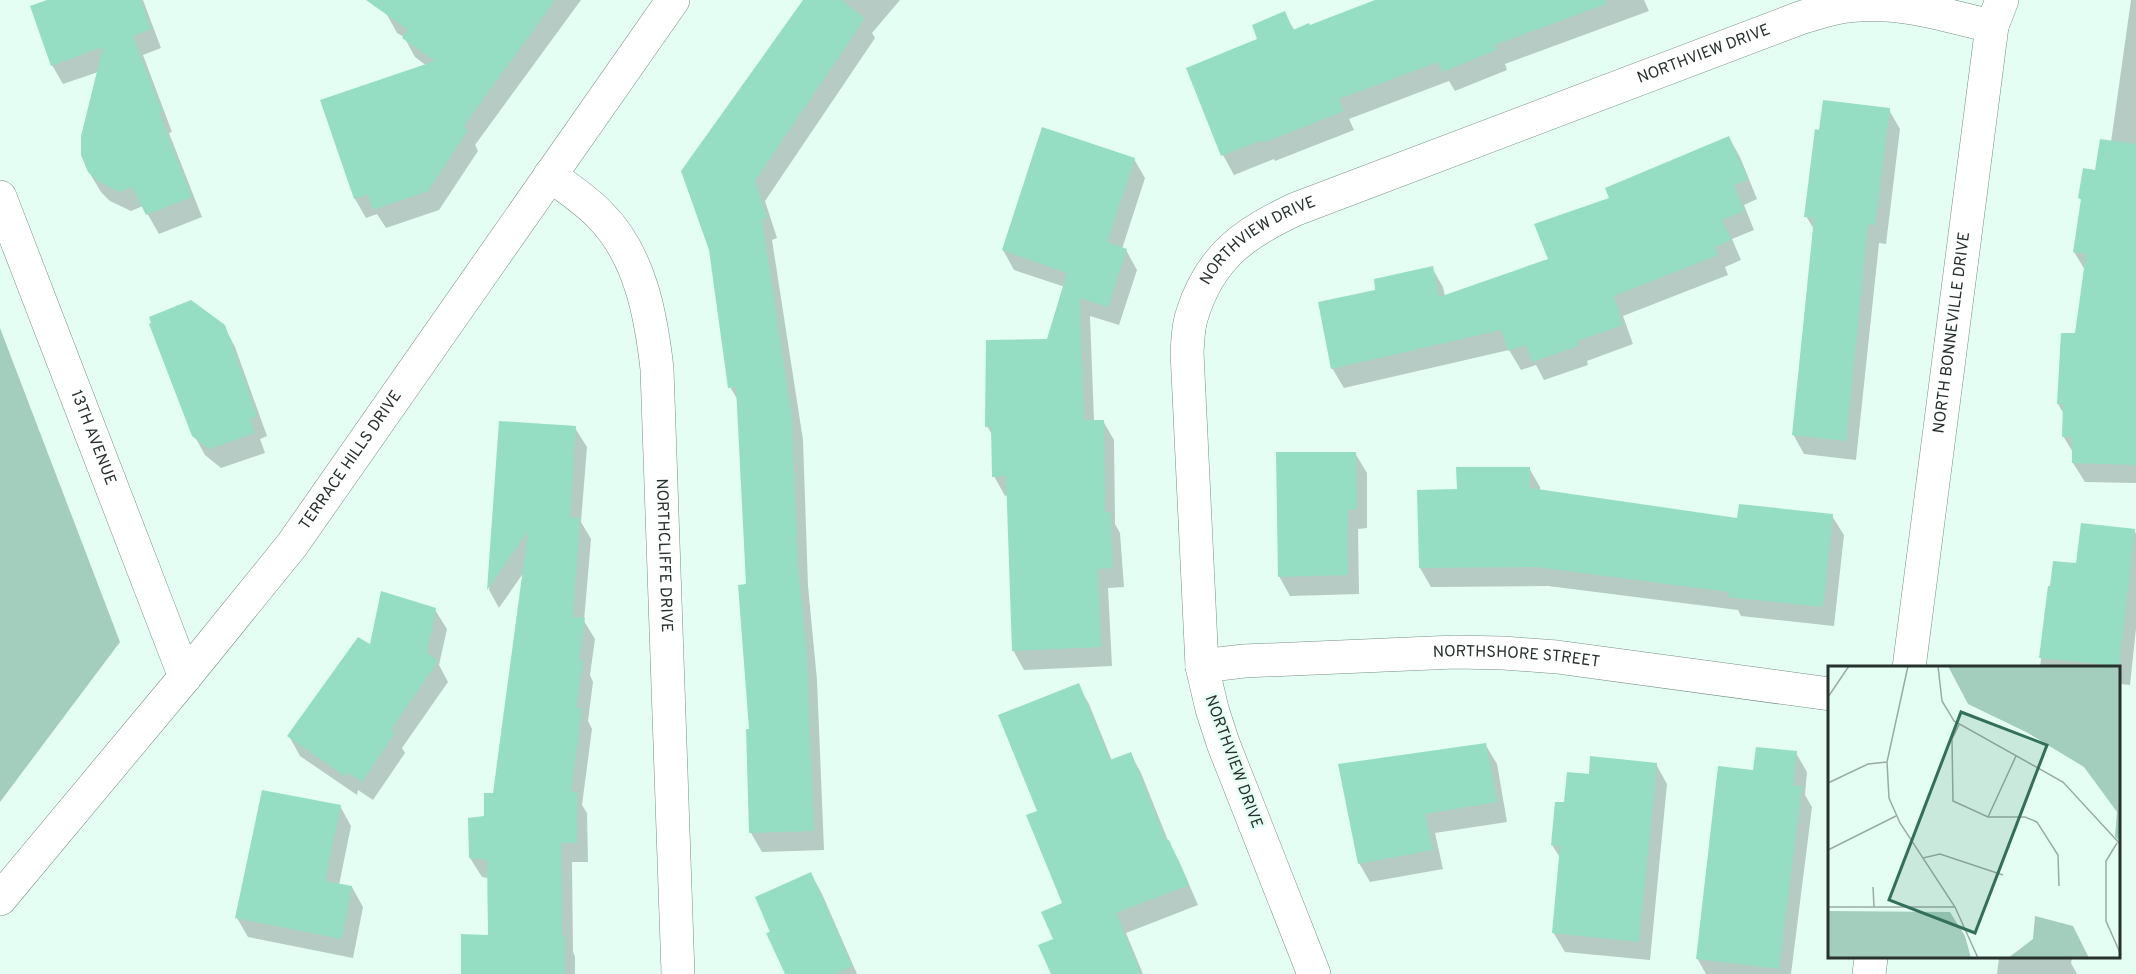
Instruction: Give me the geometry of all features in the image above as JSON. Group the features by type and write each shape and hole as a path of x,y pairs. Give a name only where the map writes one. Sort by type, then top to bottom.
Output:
{"street":[{"name":"TERRACE HILLS DRIVE","path":"0,899 292,545 673,0"},
{"name":"NORTHVIEW DRIVE","path":"1314,974 1223,743 1202,666 1187,352 1191,317 1203,285 1221,259 1244,237 1269,221 1296,209 1788,23 1831,9 1861,4 1997,13"},
{"name":"NORTH BONNEVILLE DRIVE","path":"1909,666 1997,13"},
{"name":"NORTHCLIFFE DRIVE","path":"550,175 594,209 619,239 643,291 652,325 657,369 678,974"},
{"name":"13TH AVENUE","path":"0,197 185,677"},
{"name":"NORTHSHORE STREET","path":"1202,666 1255,660 1455,652 1503,653 1557,657 1828,694"},
{"path":"1869,974 1871,959"}],"green space":[{"path":"0,328 120,642 0,802"}],"building":[{"path":"47,0 141,0 151,29 133,36 162,112 159,113 192,197 146,215 132,187 119,192 98,181 88,172 81,155 81,136 103,47 51,66 30,6"},
{"path":"366,0 555,0 463,127 468,130 428,191 373,210 368,194 354,199 320,100 435,61 402,38 408,30"},
{"path":"803,0 841,0 865,18 755,181 767,218 762,220 792,419 798,565 807,659 814,831 749,833 746,729 749,729 738,585 746,584 736,387 728,388 709,250 681,171"},
{"path":"1375,0 1606,0 1606,4 1495,45 1497,50 1442,72 1438,62 1339,99 1344,111 1263,143 1262,140 1221,156 1186,68 1257,39 1252,25 1285,11 1293,30"},
{"path":"1823,100 1890,108 1875,225 1868,224 1846,441 1792,435 1814,218 1804,217 1815,129 1819,130"},
{"path":"1042,127 1135,158 1107,242 1127,249 1108,307 1080,298 1084,420 1104,420 1105,512 1110,512 1113,568 1098,569 1101,647 1012,651 1006,476 992,477 991,426 985,427 986,340 1047,339 1067,273 1002,250"},
{"path":"1729,136 1748,180 1734,185 1744,211 1722,220 1731,240 1715,247 1718,255 1614,296 1623,325 1577,341 1578,346 1532,362 1526,345 1508,351 1501,330 1331,369 1318,302 1375,290 1374,279 1433,266 1439,297 1548,259 1534,224 1609,198 1605,188"},
{"path":"2100,139 2136,144 2136,465 2072,463 2072,437 2062,437 2063,404 2057,404 2061,333 2075,333 2086,254 2073,252 2081,199 2078,198 2083,168 2095,170"},
{"path":"191,300 225,325 257,416 250,419 255,433 209,449 192,436 149,324 151,323 149,317"},
{"path":"499,421 576,426 570,517 580,518 573,617 585,618 579,660 583,661 576,708 582,708 571,792 577,792 577,843 561,843 562,936 565,936 565,974 461,974 461,934 488,935 487,860 469,858 468,818 484,816 484,793 493,793 528,531 487,590"},
{"path":"1276,452 1356,452 1357,509 1348,510 1348,575 1278,577"},
{"path":"1456,467 1530,467 1530,488 1737,518 1739,504 1833,514 1823,607 1728,597 1729,592 1536,567 1419,568 1417,490 1457,489"},
{"path":"2081,523 2135,529 2119,666 2039,658 2053,561 2076,563"},
{"path":"381,591 436,608 427,653 438,661 391,730 395,733 362,782 347,772 346,777 287,736 358,637 370,644"},
{"path":"1079,683 1110,760 1131,752 1166,841 1169,840 1189,885 1116,913 1141,974 1051,974 1038,945 1053,939 1041,912 1062,903 1026,815 1037,811 998,715"},
{"path":"1486,743 1497,802 1425,814 1433,850 1358,864 1338,764"},
{"path":"1756,747 1797,751 1793,786 1802,786 1779,969 1696,959 1718,766 1753,770"},
{"path":"1590,756 1657,763 1639,942 1552,933 1560,846 1551,845 1555,802 1564,802 1567,772 1589,774"},
{"path":"262,790 341,805 325,881 352,886 342,939 235,918"},
{"path":"811,872 852,966 834,974 785,974 766,933 770,932 755,897"}]}
